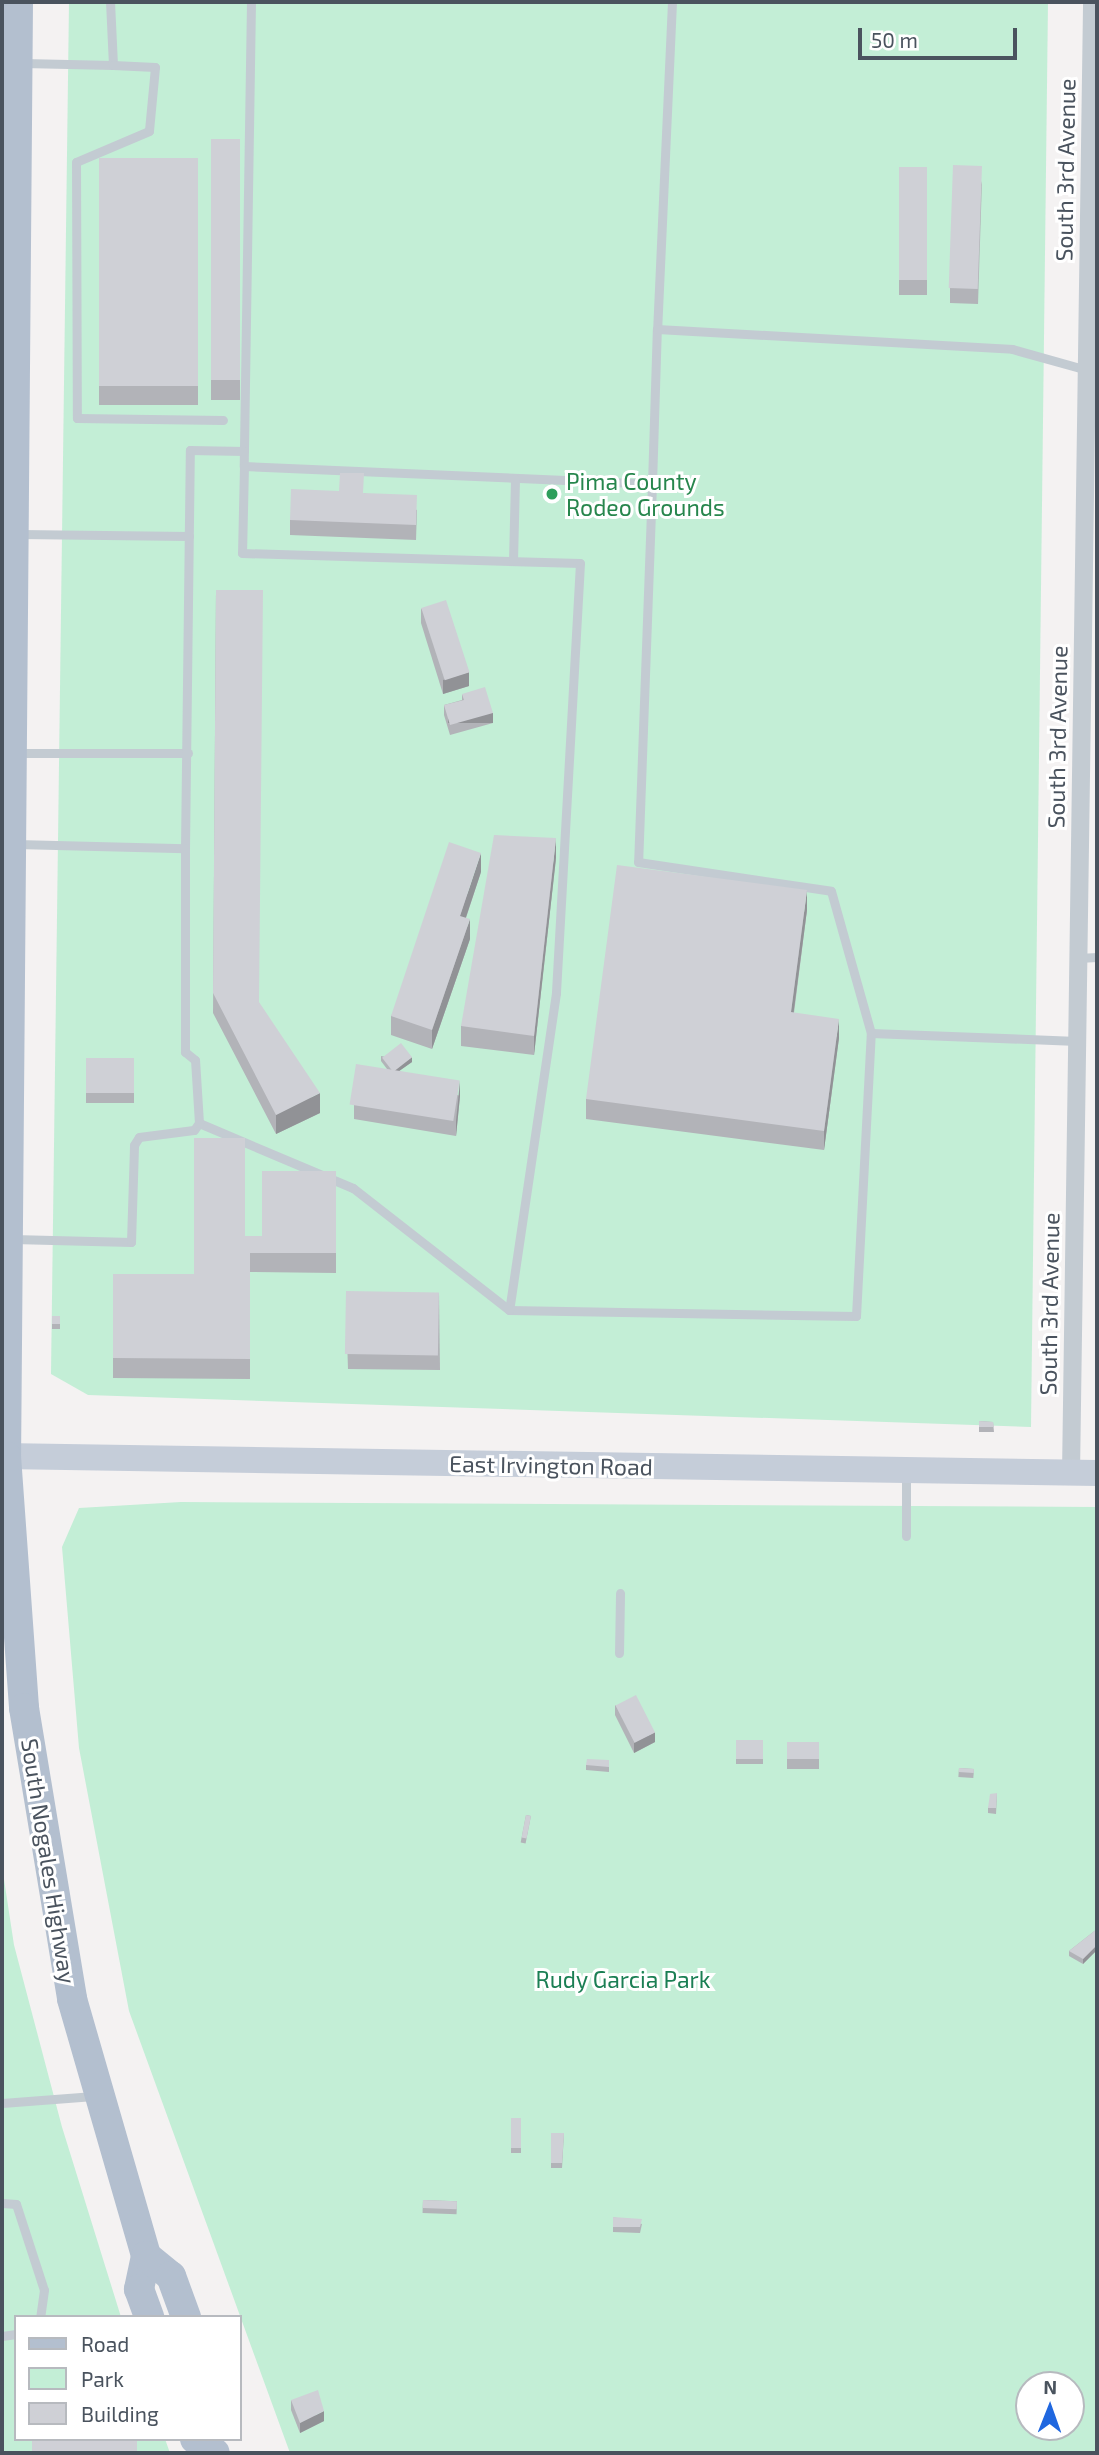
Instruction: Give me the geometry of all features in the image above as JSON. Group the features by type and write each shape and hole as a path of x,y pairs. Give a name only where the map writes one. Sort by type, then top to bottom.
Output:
{"main road":[{"name":"South Nogales Highway","path":"19,2 18,63 10,121 13,534 11,753 6,795 8,852 4,1456 24,1709 72,1999 146,2256 139,2289 148,2315"},
{"name":"East Irvington Road","path":"4,1456 1097,1473"},
{"path":"146,2256 171,2276 185,2315"},
{"path":"198,2441 215,2453"}],"street":[{"name":"South 3rd Avenue","path":"1070,1474 1078,958 1091,579 1087,370 1093,273 1092,2"}],"lane":[{"path":"110,2 113,65"},
{"path":"251,2 242,553 580,563 556,993 509,1310"},
{"path":"200,1124 353,1188 509,1310 856,1316 871,1033 831,891 638,862 672,2"},
{"path":"18,63 155,67 149,131 76,162 78,418 223,419"},
{"path":"657,330 1013,349 1087,370"},
{"path":"6,1255 131,1242 134,1145 139,1137 194,1130 200,1124 195,1060 185,1052 190,450 244,451"},
{"path":"244,466 652,484"},
{"path":"513,561 515,479"},
{"path":"13,534 189,536"},
{"path":"11,753 188,753"},
{"path":"8,852 186,848"},
{"path":"1078,958 1097,957"},
{"path":"871,1033 1077,1041"},
{"path":"906,1471 906,1536"},
{"path":"619,1653 620,1593"},
{"path":"2,2103 99,2096"},
{"path":"2,2203 16,2204 44,2290 40,2315"}],"green space":[{"name":"Pima County Rodeo Grounds","path":"69,2 1048,2 1031,1427 88,1395 51,1374"},
{"name":"Rudy Garcia Park","path":"181,1502 1097,1507 1097,2453 290,2453 242,2315 240,2315 129,2011 79,1748 62,1547 79,1508"},
{"path":"2,1866 14,1945 62,2127 120,2315 14,2315 14,2441 166,2441 170,2453 2,2453"}],"building":[{"path":"211,139 240,139 240,380 211,380"},
{"path":"99,158 198,158 198,386 99,386"},
{"path":"953,165 982,166 978,289 949,288"},
{"path":"899,167 927,167 927,280 899,280"},
{"path":"340,473 364,473 363,493 417,495 416,525 290,520 291,489 339,491"},
{"path":"216,590 263,590 259,1002 320,1093 276,1115 213,993"},
{"path":"446,600 469,672 445,680 421,608"},
{"path":"485,687 493,713 450,725 444,705 464,700 462,694"},
{"path":"494,835 556,838 534,1036 461,1026"},
{"path":"449,842 481,853 460,916 470,919 432,1030 391,1016"},
{"path":"617,865 807,890 791,1012 839,1019 824,1131 586,1099"},
{"path":"401,1043 412,1057 393,1072 382,1058"},
{"path":"86,1058 134,1058 134,1093 86,1093"},
{"path":"356,1064 460,1080 453,1121 350,1104"},
{"path":"194,1138 245,1138 245,1236 262,1236 262,1171 336,1171 336,1253 250,1253 250,1359 113,1358 113,1274 194,1274"},
{"path":"346,1291 439,1293 438,1356 345,1354"},
{"path":"52,1316 60,1316 60,1324 52,1324"},
{"path":"979,1421 993,1422 994,1427 979,1427"},
{"path":"636,1695 655,1732 635,1743 616,1705"},
{"path":"736,1740 763,1740 763,1759 736,1759"},
{"path":"787,1742 819,1742 819,1759 787,1759"},
{"path":"587,1759 609,1760 609,1767 586,1765"},
{"path":"959,1768 974,1769 974,1773 959,1772"},
{"path":"997,1793 996,1808 988,1808 990,1794"},
{"path":"526,1815 531,1816 527,1839 522,1838"},
{"path":"1097,1929 1097,1945 1083,1959 1069,1951"},
{"path":"511,2118 521,2118 521,2148 511,2148"},
{"path":"551,2133 564,2133 562,2163 551,2163"},
{"path":"423,2200 457,2201 457,2209 423,2208"},
{"path":"613,2217 642,2219 640,2227 613,2227"},
{"path":"318,2390 324,2411 300,2423 291,2400"},
{"path":"32,2441 137,2441 137,2453 32,2453"}],"place":[{"name":"Pima County Rodeo Grounds","path":"552,494"}]}
